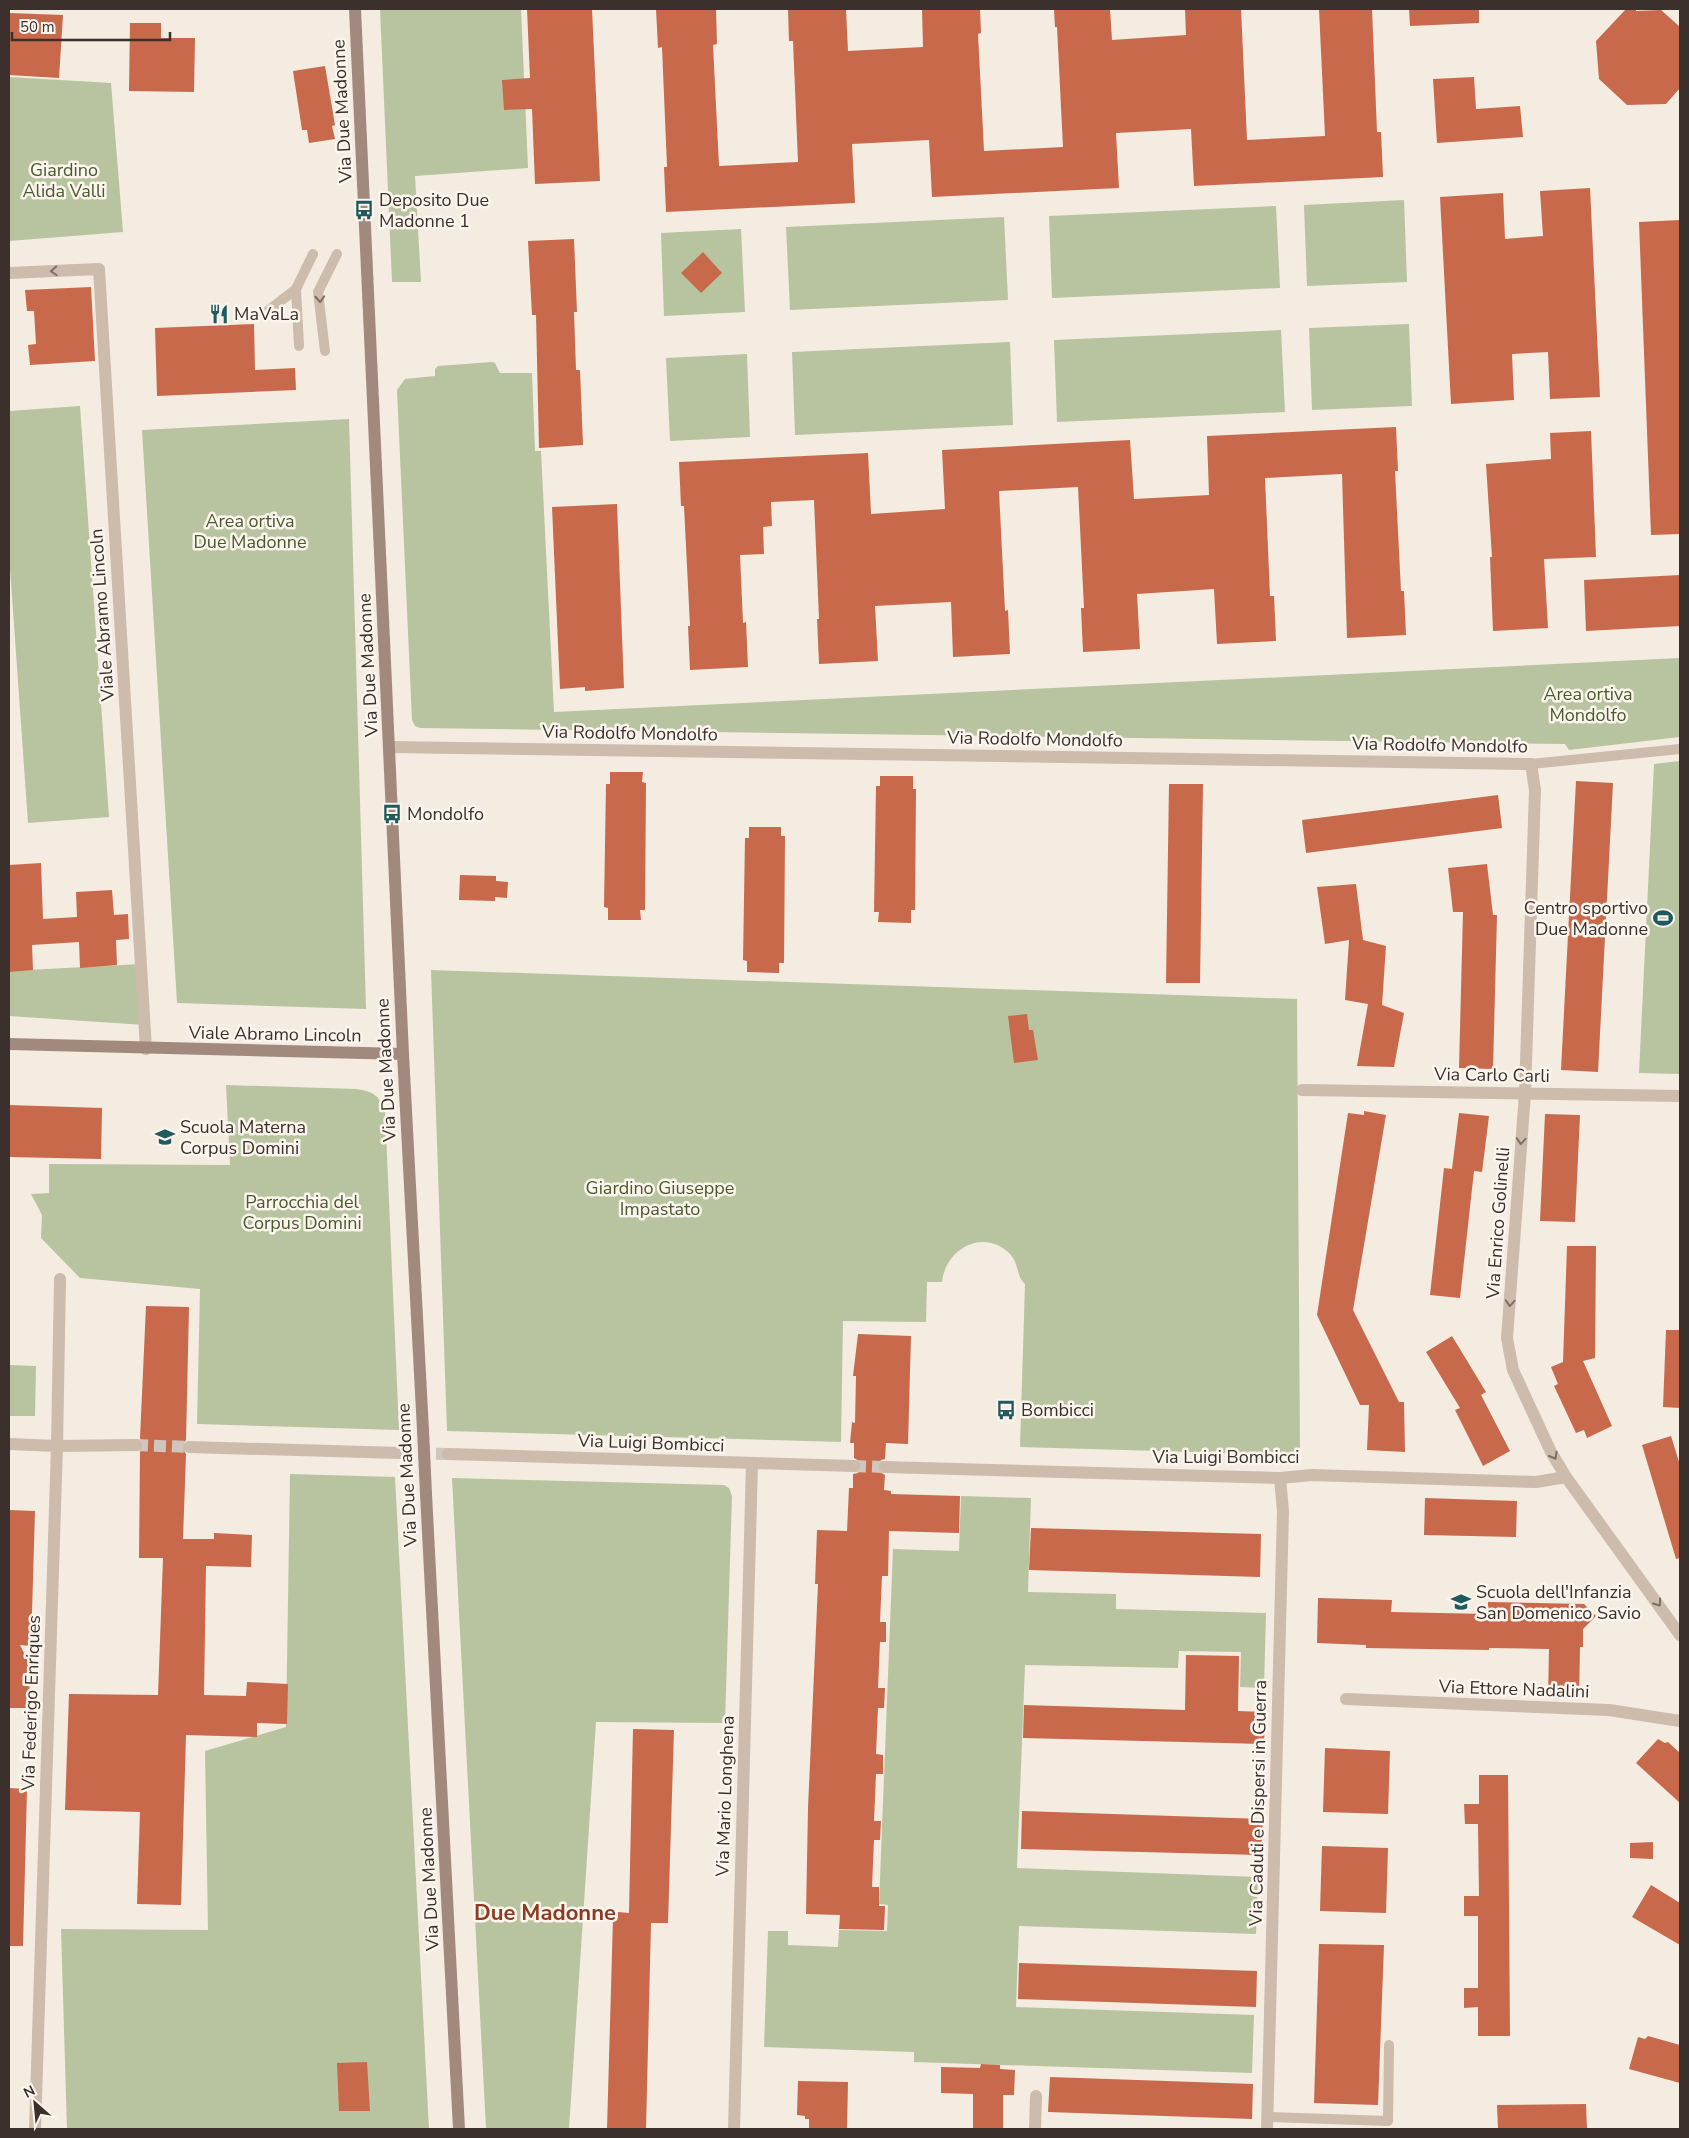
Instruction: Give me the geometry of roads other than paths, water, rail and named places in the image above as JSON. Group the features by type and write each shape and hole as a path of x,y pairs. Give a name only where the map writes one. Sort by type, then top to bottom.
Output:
{"main road":[{"name":"Via Due Madonne","path":"355,9 403,1054 459,2129"},
{"name":"Viale Abramo Lincoln","path":"9,1044 146,1049 403,1054"}],"street":[{"name":"Viale Abramo Lincoln","path":"9,273 99,269 146,1049"},
{"name":"Via Rodolfo Mondolfo","path":"389,747 1531,764"},
{"name":"Via Enrico Golinelli","path":"1531,764 1535,790 1525,1093 1507,1338 1508,1353 1513,1370 1543,1435 1566,1477 1680,1635"},
{"name":"Via Carlo Carli","path":"1302,1090 1680,1096"},
{"name":"Via Federigo Enriques","path":"35,2129 57,1446 60,1279"},
{"path":"9,1444 57,1446 136,1445"},
{"path":"189,1447 400,1453"},
{"name":"Via Luigi Bombicci","path":"448,1454 854,1466"},
{"name":"Via Mario Longhena","path":"734,2129 752,1463"},
{"name":"Via Luigi Bombicci","path":"885,1466 1280,1478 1312,1475 1536,1482 1566,1477"},
{"name":"Via Caduti e Dispersi in Guerra","path":"1267,2123 1283,1511 1280,1478"},
{"name":"Via Ettore Nadalini","path":"1346,1699 1609,1710 1680,1721"},
{"path":"1035,2129 1036,2096"}],"lane":[{"path":"269,310 296,289 314,254"},
{"path":"325,351 318,292 337,254"},
{"path":"296,289 299,346"},
{"name":"Via Rodolfo Mondolfo","path":"1531,764 1680,749"},
{"path":"1267,2123 1388,2121 1389,2045"}],"tunnel":[{"path":"136,1445 189,1447"},
{"path":"400,1453 448,1454"},
{"path":"854,1466 885,1467"}],"place":[{"name":"Deposito Due Madonne 1","path":"364,210"},
{"name":"MaVaLa","path":"219,314"},
{"name":"Mondolfo","path":"392,814"},
{"name":"Centro sportivo Due Madonne","path":"1663,918"},
{"name":"Scuola Materna Corpus Domini","path":"165,1137"},
{"name":"Bombicci","path":"1006,1410"},
{"name":"Scuola dell'Infanzia San Domenico Savio","path":"1461,1602"}],"district":[{"name":"Due Madonne","path":"545,1913"}],"park label":[{"name":"Giardino Alida Valli","path":"64,180"},
{"name":"Area ortiva Due Madonne","path":"250,531"},
{"name":"Area ortiva Mondolfo","path":"1588,704"},
{"name":"Giardino Giuseppe Impastato","path":"660,1198"},
{"name":"Parrocchia del Corpus Domini","path":"302,1212"}]}
